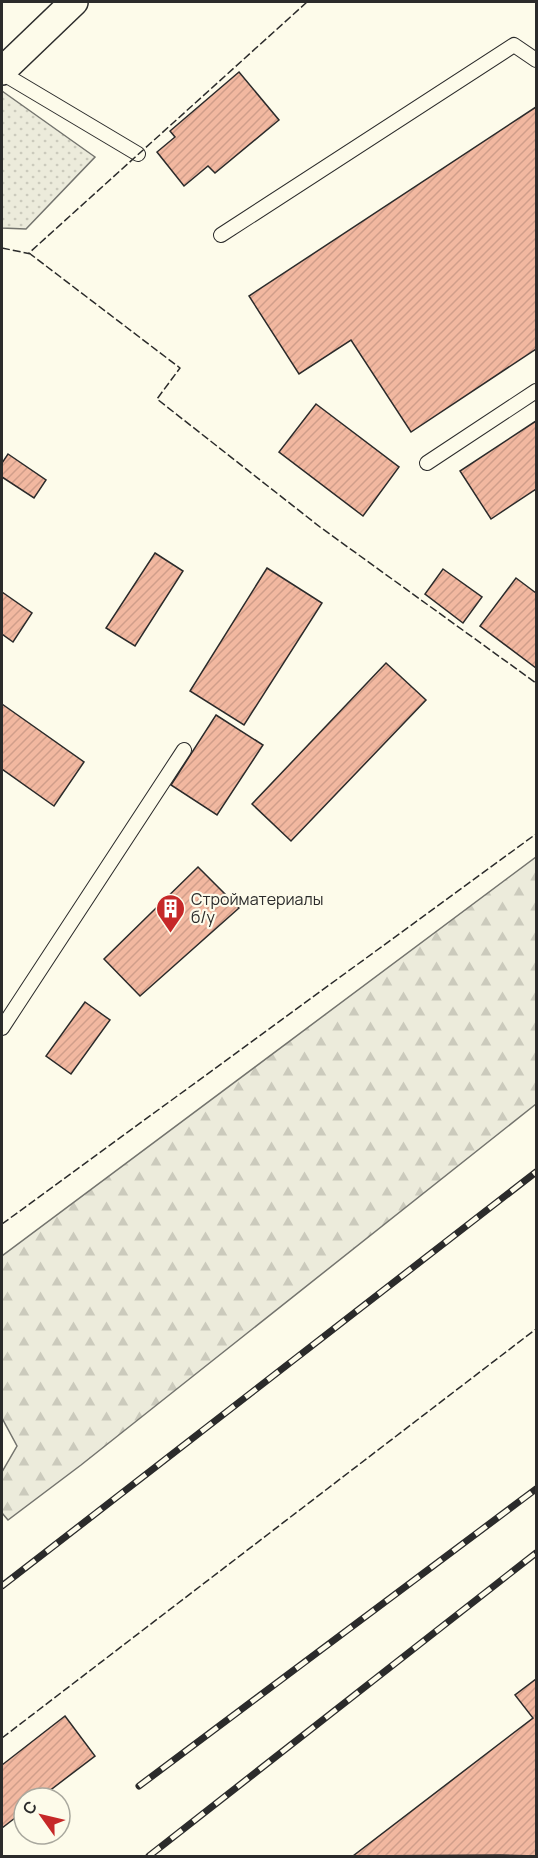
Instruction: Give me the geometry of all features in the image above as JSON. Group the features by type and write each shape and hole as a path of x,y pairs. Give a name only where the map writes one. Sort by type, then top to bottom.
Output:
{"street":[{"path":"2,72 74,2"}],"lane":[{"path":"221,235 513,45 537,60"},
{"path":"2,72 138,154"},
{"path":"427,463 537,391"},
{"path":"2,1028 184,750"}],"green space":[{"path":"2,91 95,157 26,229 2,228"},
{"path":"536,857 536,1104 81,1465 8,1520 2,1513 2,1472 17,1446 2,1418 2,1256"}],"building":[{"path":"239,72 279,120 215,173 208,166 184,186 157,152 175,137 170,131"},
{"path":"536,107 536,349 411,432 351,340 299,374 249,296"},
{"path":"316,404 399,467 363,516 279,452"},
{"path":"536,421 536,489 491,519 460,471"},
{"path":"8,454 46,480 34,498 2,477 2,463"},
{"path":"155,553 183,571 135,646 106,628"},
{"path":"267,568 322,603 244,725 190,691"},
{"path":"443,569 482,597 463,623 425,594"},
{"path":"516,578 536,593 536,668 480,626"},
{"path":"2,592 32,613 13,642 2,634"},
{"path":"386,663 426,700 291,841 252,804"},
{"path":"2,704 84,762 54,806 2,769"},
{"path":"216,715 263,745 217,815 171,785"},
{"name":"Стройматериалы б/у","path":"198,867 239,908 140,996 104,959"},
{"path":"85,1002 110,1020 71,1074 46,1056"},
{"path":"536,1679 536,1856 353,1856 533,1718 515,1695"},
{"path":"65,1716 95,1756 56,1786 12,1786 12,1820 2,1828 2,1765"}],"railway":[{"path":"2,1586 536,1172"},
{"path":"139,1786 536,1489"},
{"path":"149,1856 536,1553"}],"fence":[{"path":"307,2 29,253 180,368 157,399 320,527 536,683"},
{"path":"2,248 31,254"},
{"path":"2,1224 536,834"},
{"path":"2,1738 536,1329"}],"place":[{"name":"Стройматериалы б/у","path":"170,934"}]}
